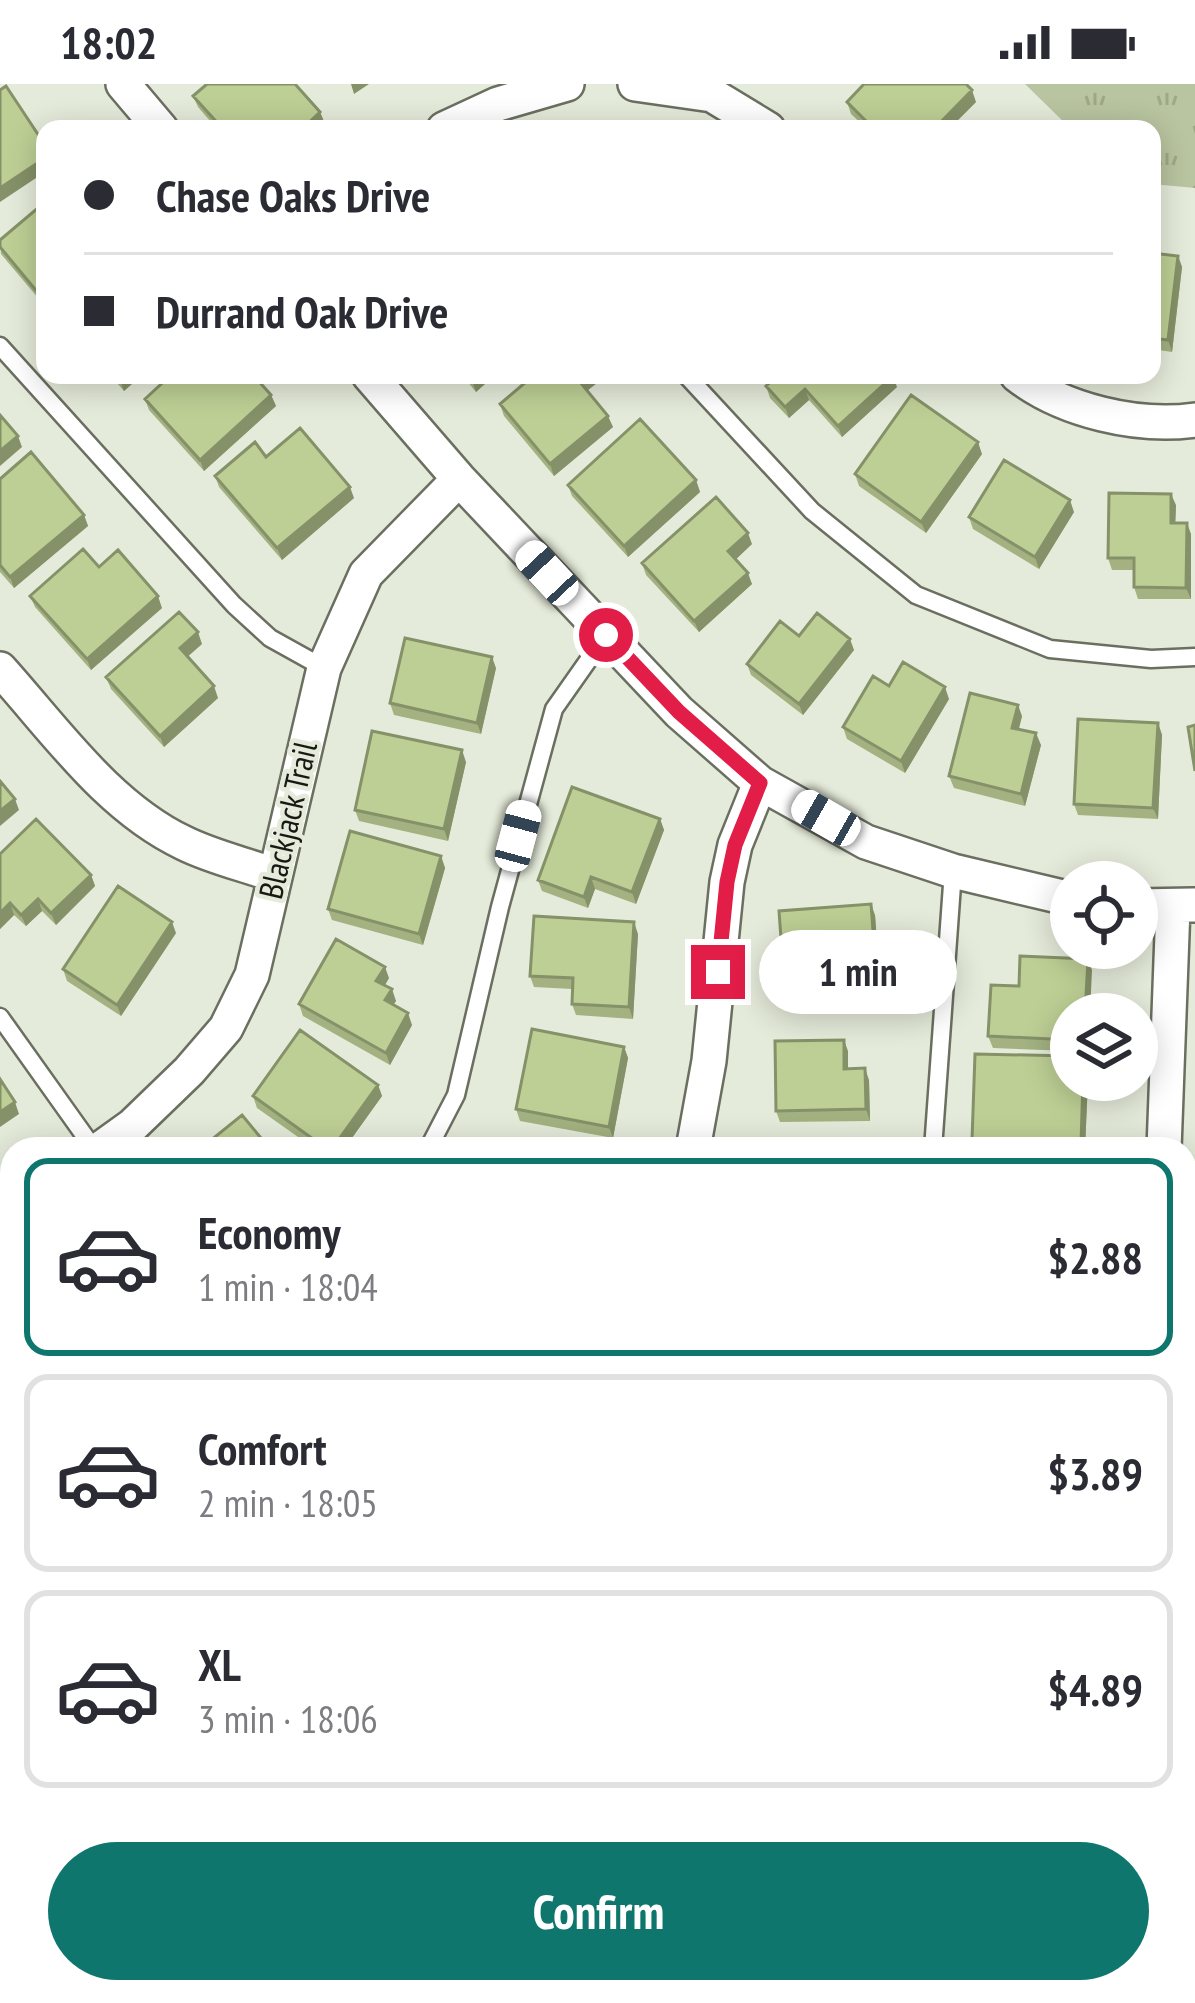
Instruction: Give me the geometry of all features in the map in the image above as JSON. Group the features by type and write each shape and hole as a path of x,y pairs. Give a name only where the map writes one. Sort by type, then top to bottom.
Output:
{"street":[{"path":"123,84 153,120"},
{"path":"457,120 501,110 567,84"},
{"path":"635,84 712,95 753,120"},
{"path":"377,384 459,479 679,712 760,783 866,842 952,871 1050,894"},
{"path":"1034,384 1062,399 1124,419 1168,424 1195,420"},
{"name":"Blackjack Trail","path":"113,1137 146,1112 226,1028 252,975 324,668 366,574 459,479"},
{"path":"0,669 101,782 140,817 185,844 274,874"},
{"path":"695,1137 709,1061 727,882 735,845 760,783"},
{"path":"1166,1137 1184,906"}],"lane":[{"path":"0,346 234,605 270,638 324,668"},
{"path":"694,384 812,511 916,595 1050,650 1151,659 1195,657"},
{"path":"434,1137 456,1095 500,907 554,710 606,635"},
{"path":"934,1137 952,871"},
{"path":"0,1017 88,1137"}],"green space":[{"path":"1025,84 1195,84 1195,188 1161,185 1161,120 1062,120"}],"building":[{"path":"207,84 295,84 320,112 312,120 215,120 193,96"},
{"path":"864,84 966,84 972,90 943,120 865,120 847,102"},
{"path":"6,86 36,131 36,164 0,188 0,90"},
{"path":"36,210 36,290 0,247 0,240"},
{"path":"1161,254 1178,256 1168,340 1161,339"},
{"path":"161,384 261,384 271,395 200,460 145,399"},
{"path":"523,384 582,384 608,416 550,464 500,404"},
{"path":"884,384 838,426 805,389 785,407 766,386"},
{"path":"911,395 978,442 921,522 855,474"},
{"path":"0,415 18,436 0,451"},
{"path":"640,419 696,480 624,546 568,485"},
{"path":"300,428 350,487 277,548 215,476 255,442 266,457"},
{"path":"31,452 84,515 10,577 0,565 0,479"},
{"path":"1004,460 1070,500 1035,557 969,517"},
{"path":"1109,493 1171,494 1171,523 1187,523 1186,588 1134,587 1134,558 1108,558"},
{"path":"716,497 748,533 728,551 748,573 694,621 642,563"},
{"path":"83,549 99,567 118,550 158,596 87,659 30,596"},
{"path":"179,612 198,632 180,648 214,686 160,736 106,677"},
{"path":"817,613 850,639 799,704 747,664 780,621 799,636"},
{"path":"405,638 492,657 477,723 390,703"},
{"path":"903,662 945,687 901,761 843,727 873,676 889,686"},
{"path":"970,693 1018,705 1012,728 1036,733 1021,794 949,776"},
{"path":"1078,719 1158,723 1153,808 1074,804"},
{"path":"1195,725 1195,771 1188,727"},
{"path":"372,731 462,750 444,829 355,810"},
{"path":"0,781 15,799 0,811"},
{"path":"572,787 660,819 632,892 591,877 584,897 538,880"},
{"path":"36,819 91,875 51,913 38,899 21,915 10,903 0,913 0,854"},
{"path":"350,831 441,856 419,934 328,909"},
{"path":"118,886 172,922 117,1005 63,969"},
{"path":"871,904 877,986 785,993 779,911"},
{"path":"534,916 634,922 629,1007 572,1004 573,978 530,976"},
{"path":"336,939 385,967 376,981 392,989 385,1000 408,1013 386,1053 299,1004"},
{"path":"1020,956 1050,957 1050,969 1087,969 1086,993 1050,993 1050,1039 988,1036 991,985 1019,986"},
{"path":"532,1029 624,1047 609,1127 516,1109"},
{"path":"300,1030 378,1085 341,1137 310,1137 253,1096"},
{"path":"844,1040 844,1069 865,1068 866,1109 776,1111 775,1041"},
{"path":"975,1054 1050,1056 1050,1101 1082,1101 1081,1137 972,1137"},
{"path":"0,1079 15,1102 0,1112"},
{"path":"242,1115 260,1137 215,1137"}],"route":[{"path":"606,635 679,712 760,783 735,845 718,972"}]}
